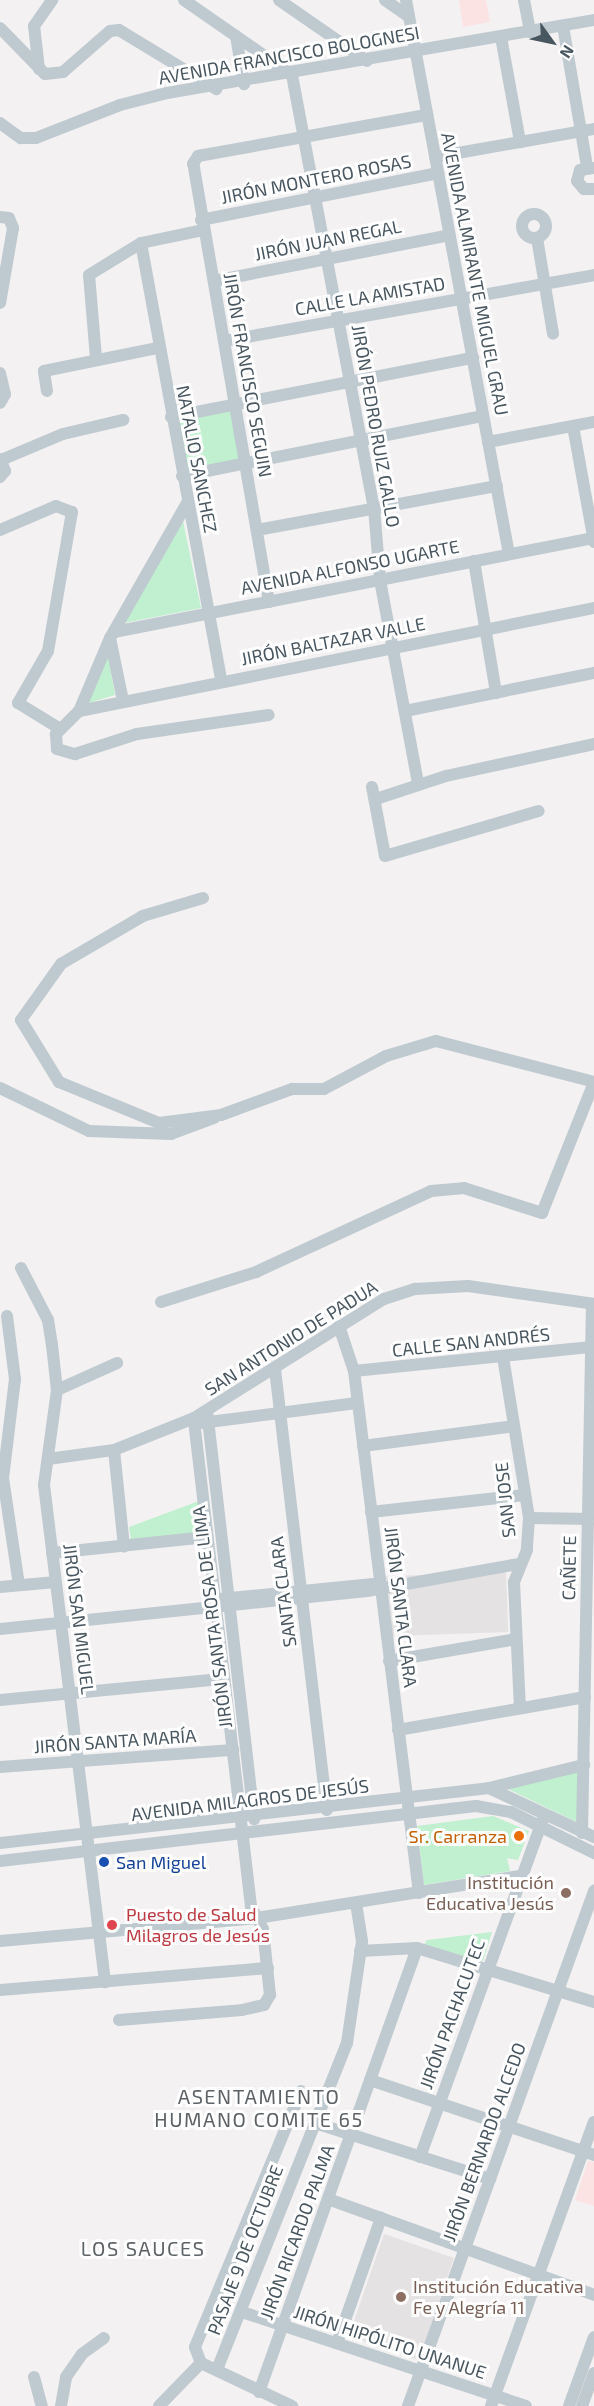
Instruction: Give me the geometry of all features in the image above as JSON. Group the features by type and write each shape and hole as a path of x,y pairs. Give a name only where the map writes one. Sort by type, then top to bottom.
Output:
{"street":[{"path":"39,69 34,26 52,0"},
{"path":"184,0 292,75"},
{"path":"279,0 367,61"},
{"path":"385,0 409,17"},
{"name":"AVENIDA ALMIRANTE MIGUEL GRAU","path":"405,0 510,554"},
{"path":"524,0 530,32"},
{"name":"AVENIDA FRANCISCO BOLOGNESI","path":"0,123 21,138 36,138 132,101 216,89 594,20"},
{"path":"563,26 588,130 591,167 577,181 584,189 594,189"},
{"path":"0,28 39,69 57,75 119,30 216,89"},
{"path":"236,36 244,84"},
{"path":"501,37 520,142"},
{"name":"JIRÓN PEDRO RUIZ GALLO","path":"292,75 374,508 380,580 418,783"},
{"path":"304,138 427,115"},
{"name":"JIRÓN MONTERO ROSAS","path":"435,157 588,130"},
{"name":"JIRÓN FRANCISCO SEGUIN","path":"269,602 193,164 198,156 304,138"},
{"name":"JIRÓN MONTERO ROSAS","path":"96,358 86,280 141,243 202,225 438,172"},
{"path":"0,217 9,218 14,228 0,303"},
{"name":"JIRÓN JUAN REGAL","path":"214,281 450,235"},
{"path":"537,238 553,334"},
{"name":"NATALIO SANCHEZ","path":"141,243 158,348 221,681"},
{"name":"CALLE LA AMISTAD","path":"224,341 594,275"},
{"path":"47,391 44,371 96,358 158,348"},
{"path":"171,417 473,358"},
{"path":"0,373 5,394 0,404"},
{"path":"182,476 483,416"},
{"path":"0,477 5,471 0,459 63,434 123,420"},
{"path":"488,442 594,422"},
{"path":"573,426 594,539"},
{"path":"257,530 497,486"},
{"path":"187,503 112,635 79,711 59,728 57,750 75,754 137,734 269,716"},
{"path":"0,530 56,507 72,512 48,651 17,705 59,728"},
{"name":"AVENIDA ALFONSO UGARTE","path":"112,635 474,561 594,539"},
{"path":"474,561 496,693"},
{"name":"JIRÓN BALTAZAR VALLE","path":"79,711 221,681 594,609"},
{"path":"112,635 123,701"},
{"path":"405,711 594,673"},
{"path":"376,800 418,783 594,744"},
{"path":"372,787 385,856 539,811"},
{"path":"203,898 143,916 73,955 21,1020 59,1082 159,1123 221,1115"},
{"path":"0,1088 89,1131 171,1134 292,1089 324,1089 386,1056 436,1041 594,1082 542,1213 464,1188 431,1191 256,1272 161,1302"},
{"name":"JIRÓN SAN MIGUEL","path":"21,1268 48,1320 57,1390 44,1485 79,1764 93,1852 105,1982"},
{"name":"SAN ANTONIO DE PADUA","path":"48,1459 114,1450 207,1417 339,1326 384,1299 415,1289 468,1286 593,1304"},
{"name":"CAÑETE","path":"588,1835 584,1765 589,1739 585,1697 590,1670 593,1304"},
{"path":"7,1316 15,1379 3,1478 19,1585"},
{"name":"JIRÓN SANTA CLARA","path":"339,1326 354,1371 419,1893"},
{"name":"CALLE SAN ANDRÉS","path":"354,1371 592,1347"},
{"name":"SAN JOSE","path":"502,1357 529,1518 527,1550 518,1564 516,1639 520,1708"},
{"path":"57,1390 117,1363"},
{"name":"SANTA CLARA","path":"275,1369 327,1810"},
{"path":"207,1417 280,1413 357,1402"},
{"name":"JIRÓN SANTA ROSA DE LIMA","path":"119,2020 201,2016 264,2005 270,1995 268,1968 242,1837 224,1679 207,1417"},
{"name":"JIRÓN SANTA ROSA DE LIMA","path":"194,1421 207,1537 254,1819"},
{"path":"363,1446 514,1426"},
{"path":"114,1450 124,1546"},
{"path":"371,1512 525,1495"},
{"path":"529,1518 591,1519"},
{"path":"52,1553 207,1537"},
{"path":"0,1629 63,1624 380,1585 518,1564"},
{"path":"0,1587 56,1582"},
{"path":"389,1661 516,1639"},
{"path":"0,1700 224,1679"},
{"path":"398,1730 585,1697"},
{"name":"JIRÓN SANTA MARÍA","path":"0,1767 79,1764 232,1750"},
{"name":"AVENIDA MILAGROS DE JESÚS","path":"0,1844 327,1810 489,1788 584,1765"},
{"path":"489,1788 588,1835"},
{"name":"AVENIDA MILAGROS DE JESÚS","path":"0,1861 242,1837 409,1815 492,1808 539,1829"},
{"name":"JIRÓN PACHACUTEC","path":"420,2157 520,1876 544,1816"},
{"path":"539,1829 594,1853"},
{"path":"0,1941 100,1934 257,1918 520,1876"},
{"name":"JIRÓN BERNARDO ALCEDO","path":"408,2406 594,1891"},
{"name":"PASAJE 9 DE OCTUBRE","path":"218,2367 242,2312 280,2200 318,2124 347,2043 360,1951 357,1903"},
{"path":"360,1951 417,1948 489,1968 594,2002"},
{"name":"JIRÓN RICARDO PALMA","path":"259,2392 417,1948"},
{"path":"0,1990 268,1968"},
{"path":"370,2080 589,2153"},
{"path":"201,2363 195,2347 301,2091"},
{"path":"493,2401 539,2276 589,2153 594,2122"},
{"path":"318,2124 490,2179"},
{"path":"328,2199 594,2295"},
{"path":"337,2343 381,2218"},
{"name":"JIRÓN HIPÓLITO UNANUE","path":"242,2312 421,2371 493,2401 526,2406"},
{"path":"569,2406 594,2337"},
{"path":"61,2406 66,2377 82,2354 104,2338"},
{"path":"201,2363 218,2367 259,2392 292,2406"},
{"path":"159,2406 201,2363"},
{"path":"582,2406 594,2373"},
{"path":"34,2377 42,2406"}],"shaded area":[{"path":"459,0 486,0 490,22 463,27"},
{"path":"506,1572 508,1632 385,1636 383,1576"},
{"path":"588,2161 594,2162 594,2206 575,2200"},
{"name":"Institución Educativa Fe y Alegría 11","path":"384,2234 454,2258 419,2360 349,2336"}],"green space":[{"path":"231,410 240,460 185,470 176,420"},
{"path":"183,521 201,608 124,623"},
{"path":"108,656 115,695 85,704"},
{"path":"199,1501 203,1532 131,1540 129,1527"},
{"path":"577,1771 577,1822 506,1788"},
{"path":"493,1816 529,1831 518,1860 507,1858 510,1871 424,1885 417,1826"},
{"path":"492,1932 483,1961 423,1946 427,1940"}],"place":[{"name":"Sr. Carranza","path":"519,1836"},
{"name":"San Miguel","path":"104,1862"},
{"name":"Institución Educativa Jesús","path":"566,1893"},
{"name":"Puesto de Salud Milagros de Jesús","path":"112,1925"},
{"name":"Institución Educativa Fe y Alegría 11","path":"401,2297"}],"district":[{"name":"ASENTAMIENTO HUMANO COMITE 65","path":"259,2108"},
{"name":"LOS SAUCES","path":"143,2248"}]}
